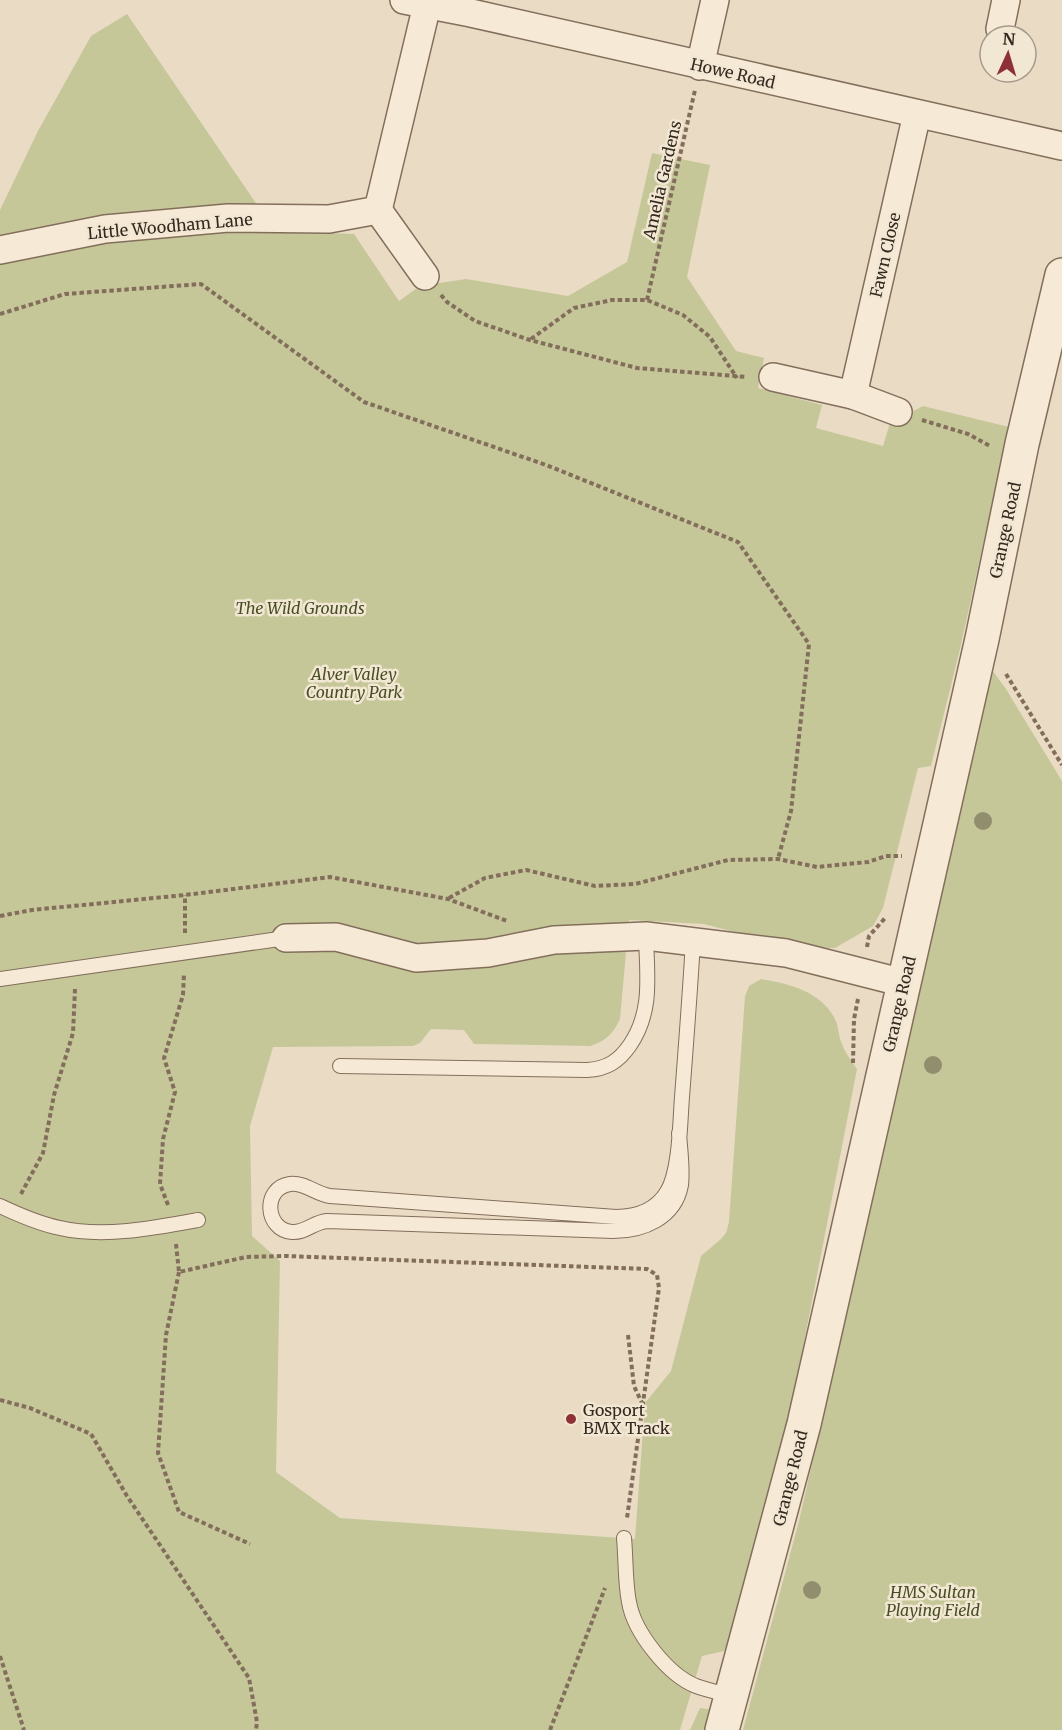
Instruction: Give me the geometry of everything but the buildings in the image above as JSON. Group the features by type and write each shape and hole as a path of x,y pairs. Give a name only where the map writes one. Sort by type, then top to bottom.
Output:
{"street":[{"path":"700,66 715,0"},
{"path":"1001,24 1006,0"},
{"path":"415,2 378,210 425,276"},
{"name":"Howe Road","path":"415,2 473,7 700,66 1062,146"},
{"name":"Fawn Close","path":"853,395 917,114"},
{"name":"Little Woodham Lane","path":"0,250 105,229 228,218 329,219 378,210"},
{"name":"Grange Road","path":"722,1730 804,1424 982,639 1022,444 1062,274"},
{"path":"773,376 853,395 898,412"},
{"path":"286,938 336,937 416,958 489,953 554,940 646,936 786,953 904,983"}],"lane":[{"path":"340,1066 587,1070 604,1068 613,1063 627,1049 643,1021 647,991 646,936"},
{"path":"0,979 286,938"},
{"path":"679,1133 682,1174 679,1191 672,1205 660,1218 648,1226 634,1230 327,1221 296,1232 277,1226 270,1211 270,1202 274,1193 284,1186 297,1184 316,1193 330,1196 616,1217 637,1215 648,1210 658,1203 669,1189 674,1174 693,941"},
{"path":"6,1209 61,1229 128,1231 198,1220"},
{"path":"624,1538 629,1603 639,1629 652,1651 694,1685 732,1696"}],"path":[{"name":"Amelia Gardens","path":"647,300 700,66"},
{"path":"425,276 447,302 475,321 530,340 637,368 737,378 773,376"},
{"path":"0,315 64,294 201,284 364,402 546,465 738,542 809,644 790,811 778,859"},
{"path":"530,340 574,308 612,300 647,300 683,315 710,337 737,378"},
{"path":"898,412 968,434 993,447"},
{"path":"1001,665 1062,765"},
{"path":"448,899 485,878 526,870 595,886 635,884 728,860 778,859 817,867 868,862 886,856 902,856"},
{"path":"0,916 32,910 185,895 330,877 448,899 512,923"},
{"path":"185,895 186,952 183,994 164,1058 175,1092 163,1139 160,1184 174,1224 179,1272 166,1335 158,1453 179,1512 250,1544"},
{"path":"6,1209 43,1153 54,1095 73,1033 76,968"},
{"path":"179,1272 246,1257 286,1256 647,1269 657,1275 659,1288 624,1538"},
{"path":"628,1335 634,1386 643,1404"},
{"path":"0,1400 30,1408 91,1434 127,1496 249,1678 257,1722 256,1730"},
{"path":"550,1730 608,1581"},
{"path":"0,1656 24,1730"}],"green space":[{"name":"Alver Valley Country Park","path":"127,14 275,231 354,234 399,301 420,286 466,279 568,296 627,262 652,153 710,165 687,277 736,351 764,358 758,388 822,405 816,428 883,446 890,423 923,406 1009,427 960,649 931,766 918,768 883,908 873,926 835,948 792,947 704,924 629,920 620,1019 612,1033 600,1042 590,1046 474,1044 464,1030 431,1029 420,1043 413,1046 273,1047 250,1126 252,1236 280,1261 276,1472 340,1518 635,1539 645,1403 671,1371 701,1256 726,1233 729,1222 745,996 749,986 761,979 802,990 828,1008 836,1020 843,1047 857,1069 793,1399 733,1649 702,1656 680,1730 0,1730 0,210 38,131 91,36"},
{"name":"HMS Sultan Playing Field","path":"992,670 1062,781 1062,1730 743,1730 799,1521"},
{"path":"700,1708 714,1710 708,1730 690,1730"}],"place":[{"name":"Gosport BMX Track","path":"571,1419"}],"park label":[{"name":"The Wild Grounds","path":"300,608"}]}
